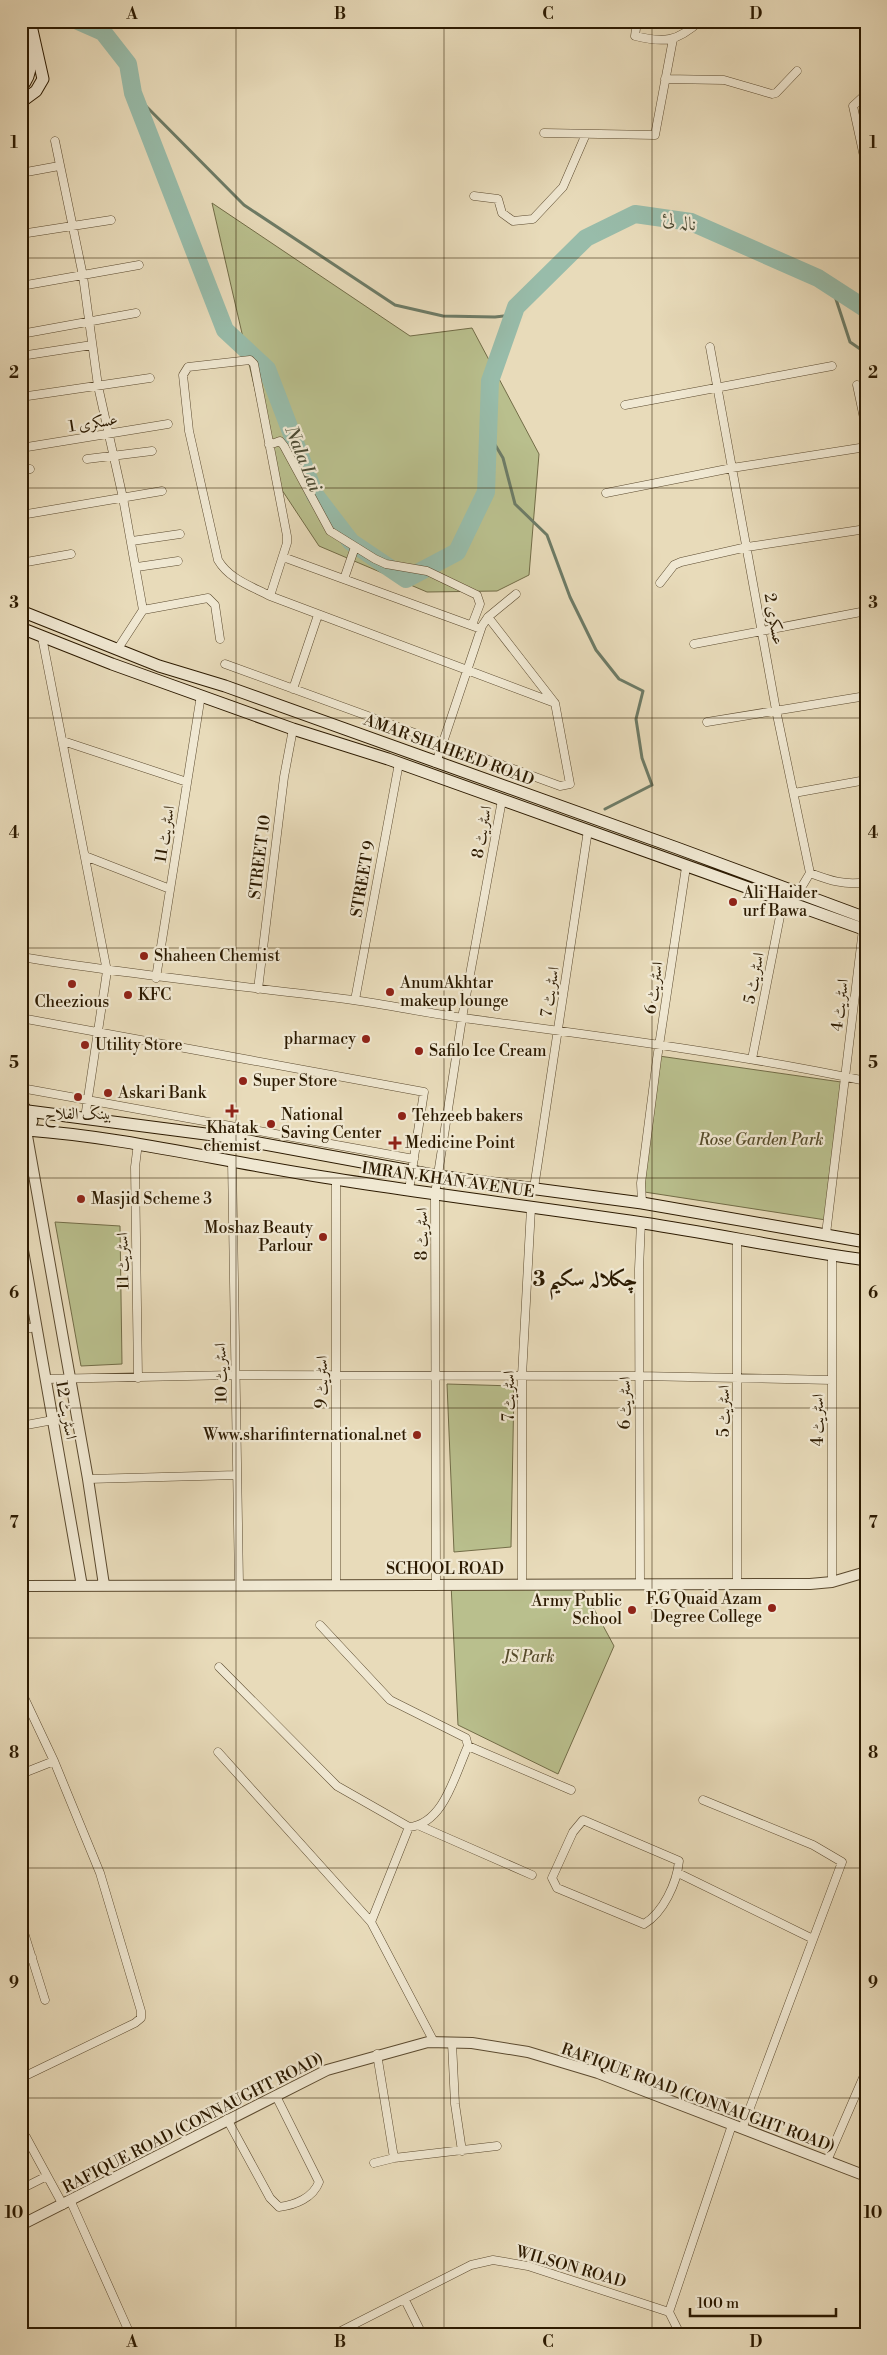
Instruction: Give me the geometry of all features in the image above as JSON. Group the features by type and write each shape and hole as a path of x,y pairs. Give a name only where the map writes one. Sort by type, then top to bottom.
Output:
{"main road":[{"path":"21,102 36,90 43,79 43,69 30,21"},
{"path":"21,28 32,65 30,77 21,88"},
{"name":"AMAR SHAHEED ROAD","path":"21,611 159,666 234,690 798,893 865,922"},
{"name":"AMAR SHAHEED ROAD","path":"21,628 109,663 292,729 398,763 588,830 686,867 784,901 865,922"},
{"path":"109,663 117,650"},
{"path":"502,800 504,787"},
{"path":"24,1108 32,1121 25,1131"},
{"name":"IMRAN KHAN AVENUE","path":"24,1108 230,1138 438,1176 642,1203 866,1242"},
{"name":"IMRAN KHAN AVENUE","path":"25,1131 138,1143 336,1180 641,1222 737,1238 832,1257 866,1260"}],"street":[{"path":"637,21 635,36 668,41 687,33 700,21"},
{"path":"544,133 655,135 673,39"},
{"path":"665,79 724,80 772,94 776,93 797,71"},
{"path":"866,94 854,106 866,166"},
{"path":"474,196 498,199 502,213 513,221 533,219 563,187 586,134"},
{"path":"55,142 71,226 83,276 98,386 115,456 137,567 143,610 117,650"},
{"path":"21,173 59,166"},
{"path":"21,234 111,220"},
{"path":"21,286 139,265"},
{"path":"21,334 136,313"},
{"path":"21,356 92,345"},
{"name":"عسکری 2","path":"710,346 776,710 810,872"},
{"path":"270,596 283,557 287,536 252,361 233,361 185,369 183,375 189,431 218,560 230,575 270,596 318,615 555,703"},
{"path":"625,405 832,366"},
{"path":"21,397 150,378"},
{"path":"857,385 866,428"},
{"name":"عسکری 1","path":"21,448 110,435 168,424"},
{"path":"269,445 277,441 283,443 328,528 355,547 386,564 427,571 477,595 480,604 472,625"},
{"path":"606,493 732,468 866,446"},
{"path":"86,458 152,451"},
{"path":"21,471 30,470"},
{"path":"21,514 162,491"},
{"path":"660,582 674,565 747,547 866,528"},
{"path":"132,541 180,534"},
{"path":"344,579 355,547"},
{"path":"21,563 71,554"},
{"path":"283,557 481,629"},
{"path":"137,567 178,561"},
{"path":"436,762 481,629 488,617 516,594"},
{"path":"143,610 208,598 215,605 220,639"},
{"path":"694,644 866,611"},
{"path":"293,689 318,615"},
{"path":"225,664 442,745 560,786 566,786 570,781 555,703 488,617"},
{"path":"42,637 108,971 85,1118"},
{"name":"اسٹریٹ 11","path":"156,978 200,695"},
{"path":"707,722 866,696"},
{"name":"STREET 10","path":"258,989 284,777 292,729"},
{"path":"63,741 187,782"},
{"name":"STREET 9","path":"355,1000 398,763"},
{"path":"794,793 866,780"},
{"name":"اسٹریٹ 8","path":"436,1584 435,1194 462,1018 502,800"},
{"name":"اسٹریٹ 7","path":"534,1188 588,830"},
{"path":"85,856 170,889"},
{"name":"اسٹریٹ 6","path":"642,1203 641,1183 686,867"},
{"path":"798,893 810,872 832,881 850,884 866,882"},
{"name":"اسٹریٹ 5","path":"752,1059 784,901"},
{"name":"اسٹریٹ 4","path":"826,1234 865,922"},
{"path":"21,957 156,978 355,1000 462,1018 559,1029 752,1059 866,1081"},
{"path":"21,1018 424,1092 409,1190"},
{"path":"21,1088 414,1159"},
{"path":"21,1093 24,1108"},
{"path":"25,1131 71,1379 104,1585"},
{"name":"اسٹریٹ 11","path":"138,1143 135,1167 138,1378"},
{"name":"اسٹریٹ 10","path":"232,1160 234,1375 239,1584"},
{"name":"اسٹریٹ 9","path":"336,1180 336,1584"},
{"name":"اسٹریٹ 7","path":"522,1584 522,1376 531,1208"},
{"name":"اسٹریٹ 6","path":"640,1583 639,1376 641,1222"},
{"name":"اسٹریٹ 5","path":"737,1238 737,1584"},
{"name":"اسٹریٹ 12","path":"21,1239 82,1586"},
{"name":"اسٹریٹ 4","path":"832,1257 832,1582"},
{"path":"21,1330 35,1327"},
{"path":"45,1379 234,1375 639,1376 832,1380"},
{"path":"21,1426 53,1420"},
{"path":"88,1479 237,1475"},
{"name":"SCHOOL ROAD","path":"22,1586 737,1584 832,1582 866,1572"},
{"path":"218,1667 337,1786 409,1827 420,1826 432,1818 446,1796 468,1746 466,1738 390,1700 320,1624"},
{"path":"21,1691 54,1761 100,1873 141,2011 141,2018 135,2023 21,2078"},
{"path":"468,1746 571,1790"},
{"path":"218,1752 371,1922 434,2042"},
{"path":"21,1774 54,1761"},
{"path":"703,1800 814,1845 842,1862 742,2129"},
{"path":"583,1820 679,1860 678,1873 655,1918 644,1924 557,1888 552,1878 573,1832 583,1820"},
{"path":"420,1826 532,1875"},
{"path":"371,1922 409,1827"},
{"path":"678,1873 813,1939"},
{"path":"21,1923 45,2000"},
{"path":"21,1962 32,1957"},
{"name":"RAFIQUE ROAD (CONNAUGHT ROAD)","path":"21,2225 327,2070 377,2054 434,2042 472,2043 528,2052 598,2073 866,2176"},
{"path":"452,2043 455,2104 462,2151"},
{"path":"377,2054 394,2158"},
{"path":"827,2161 866,2070"},
{"path":"227,2120 270,2198 279,2207 291,2205 316,2190 320,2182 276,2096"},
{"path":"679,2333 669,2312 732,2125"},
{"path":"21,2135 26,2137 47,2176 67,2203 130,2334"},
{"path":"374,2163 394,2158 496,2146"},
{"path":"21,2190 47,2176"},
{"name":"WILSON ROAD","path":"335,2334 471,2265 493,2260 528,2266 669,2312"},
{"path":"404,2300 422,2334"}],"green space":[{"path":"212,203 410,336 472,328 539,454 529,575 497,591 427,592 319,546 276,481"},
{"name":"Rose Garden Park","path":"659,1056 841,1082 826,1220 638,1191"},
{"path":"55,1222 120,1226 122,1364 81,1366"},
{"path":"447,1384 514,1386 511,1547 454,1552"},
{"name":"JS Park","path":"580,1583 614,1646 558,1774 458,1725 451,1584"}],"waterway":[{"name":"Nala Lai","path":"78,21 103,32 128,64 133,93 225,330 267,369 315,495 351,542 406,579 457,552 486,492 490,381 516,307 586,238 635,214 691,222 818,278 866,309"},
{"path":"133,93 244,205 395,305 443,316 495,317 513,315"},
{"path":"832,287 850,342 866,353"},
{"path":"488,433 503,458 515,504 547,535 570,597 596,650 619,679 643,691 636,719 642,758 652,785 605,809"}],"place":[{"name":"Ali Haider urf Bawa","path":"733,902"},
{"name":"Shaheen Chemist","path":"144,956"},
{"name":"Cheezious","path":"72,984"},
{"name":"AnumAkhtar makeup lounge","path":"390,992"},
{"name":"KFC","path":"128,995"},
{"name":"pharmacy","path":"366,1039"},
{"name":"Utility Store","path":"85,1045"},
{"name":"Safilo Ice Cream","path":"419,1051"},
{"name":"Super Store","path":"243,1081"},
{"name":"Askari Bank","path":"108,1093"},
{"name":"بینک الفلاح","path":"78,1097"},
{"name":"Khatak chemist","path":"232,1111"},
{"name":"Tehzeeb bakers","path":"402,1116"},
{"name":"National Saving Center","path":"271,1124"},
{"name":"Medicine Point","path":"395,1143"},
{"name":"Masjid Scheme 3","path":"81,1199"},
{"name":"Moshaz Beauty Parlour","path":"323,1237"},
{"name":"Www.sharifinternational.net","path":"417,1435"},
{"name":"F.G Quaid Azam Degree College","path":"772,1608"},
{"name":"Army Public School","path":"632,1610"}],"district":[{"name":"چکلالہ سکیم 3","path":"585,1280"}],"water label":[{"name":"نالہ لئ","path":"680,222"}]}
